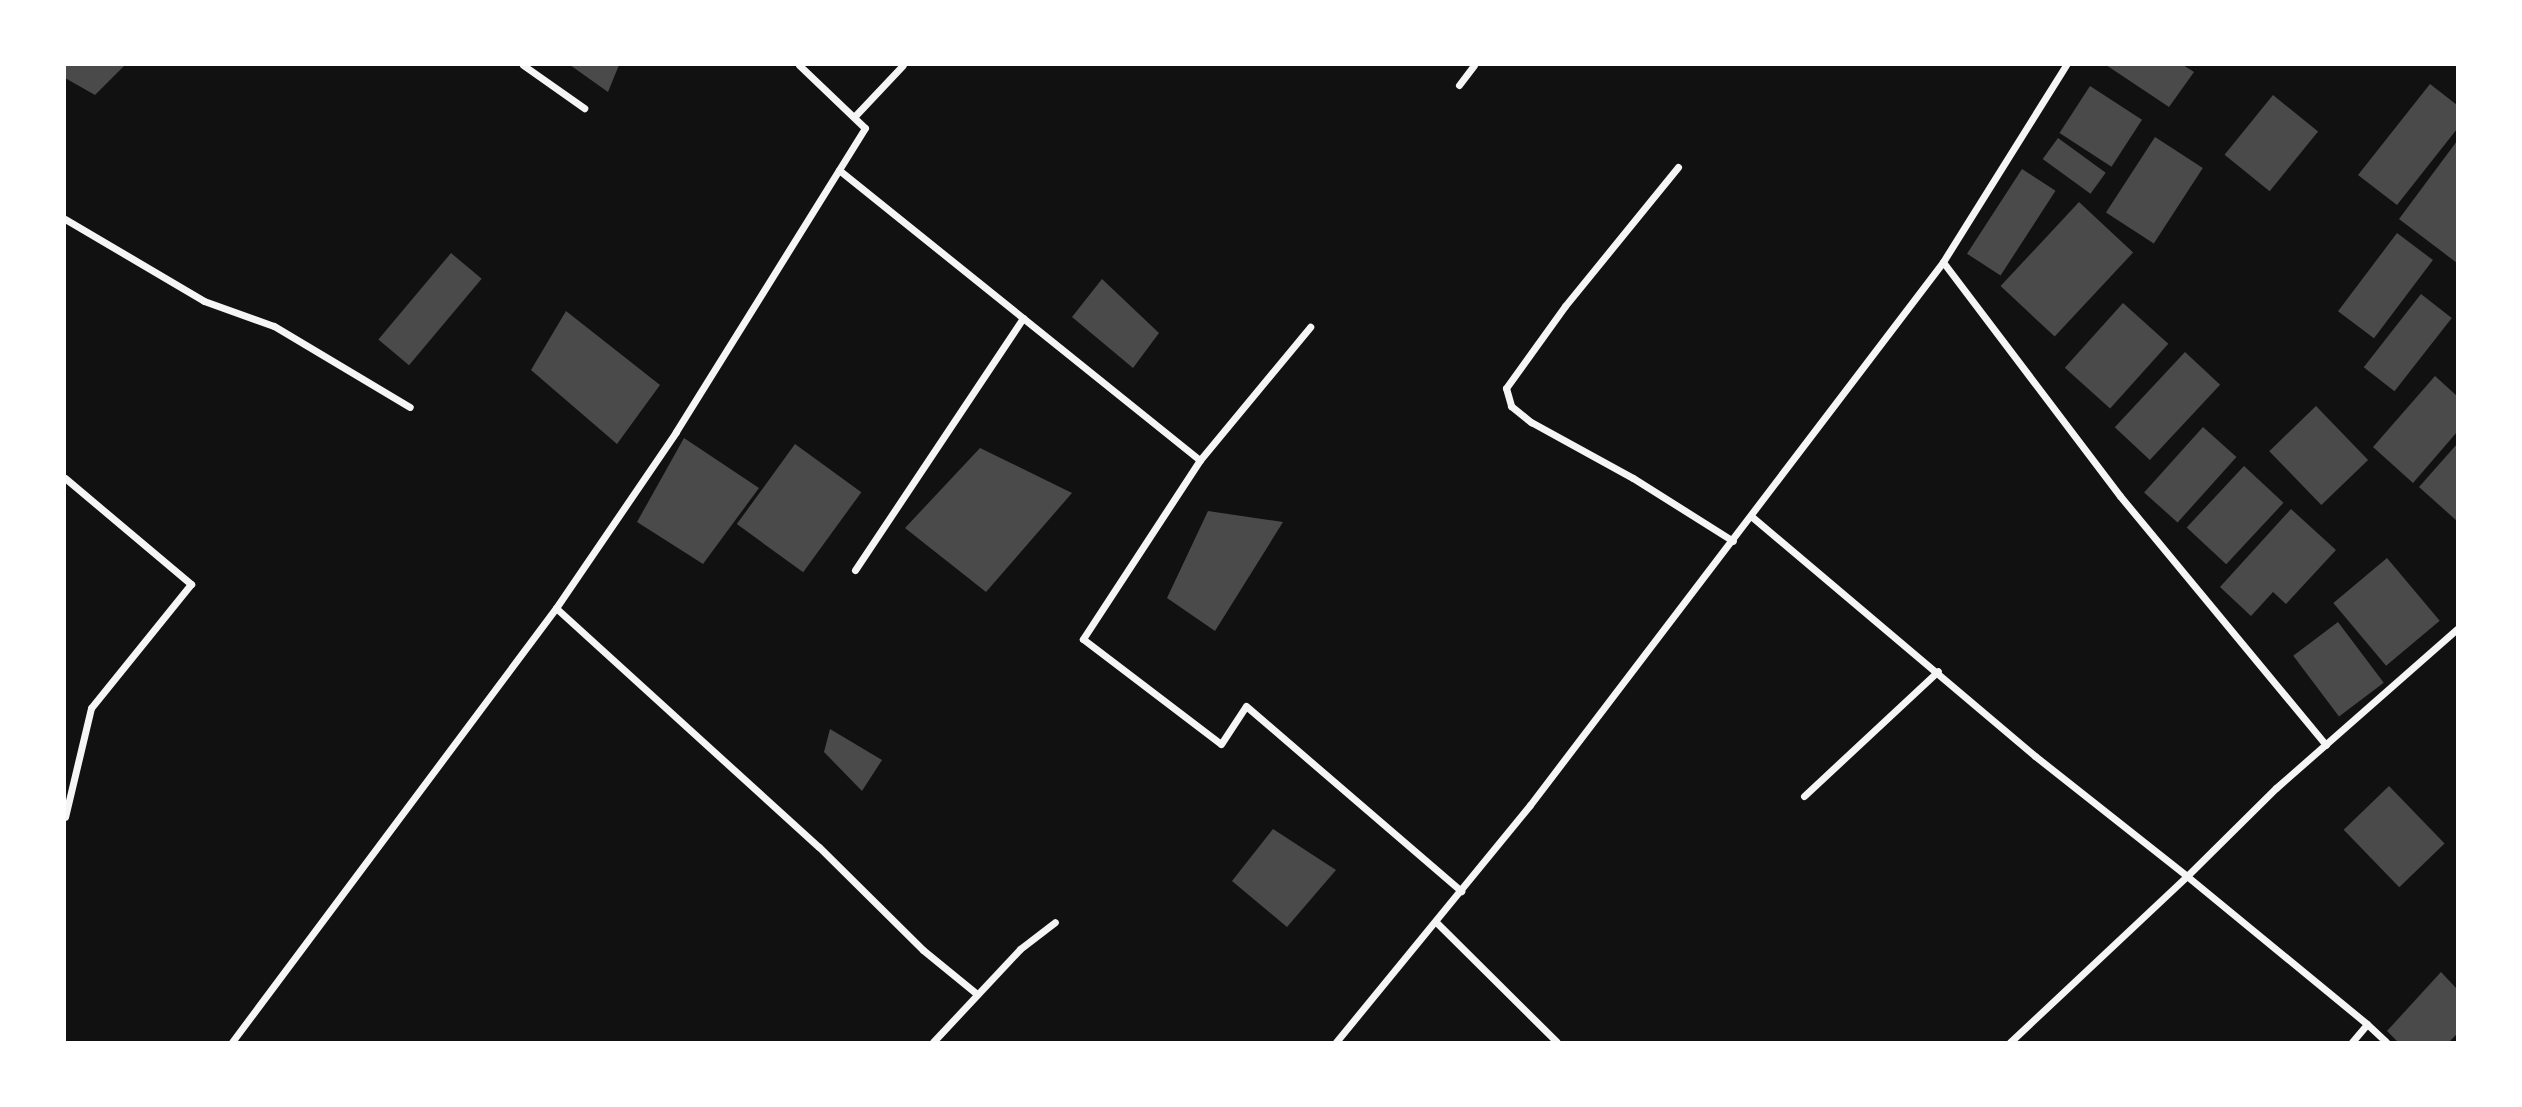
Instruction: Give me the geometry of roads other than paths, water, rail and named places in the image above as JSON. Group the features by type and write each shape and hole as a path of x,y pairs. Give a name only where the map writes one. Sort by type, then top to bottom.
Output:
{"street":[{"path":"523,65 584,108"},
{"path":"232,1042 556,608 676,432 865,128 799,65"},
{"path":"854,117 903,65"},
{"path":"1459,85 1474,65"},
{"path":"1336,1042 1461,891 1733,541 1943,262 2066,65"},
{"path":"1678,167 1557,317 1506,388 1511,406 1531,422 1633,478 1733,541"},
{"path":"839,170 1200,460"},
{"path":"65,219 204,301 274,326 410,407"},
{"path":"1943,262 2120,496 2326,745"},
{"path":"855,570 1023,318"},
{"path":"1310,327 1200,460 1083,639 1221,744 1246,706 1461,891"},
{"path":"65,478 191,584 91,708 65,817"},
{"path":"1751,516 2386,1042"},
{"path":"556,608 819,847 923,950 977,994"},
{"path":"2010,1042 2326,745 2457,629"},
{"path":"1804,796 1938,671"},
{"path":"933,1042 1020,948 1055,922"},
{"path":"1436,922 1557,1042"},
{"path":"2352,1042 2367,1024"}]}
